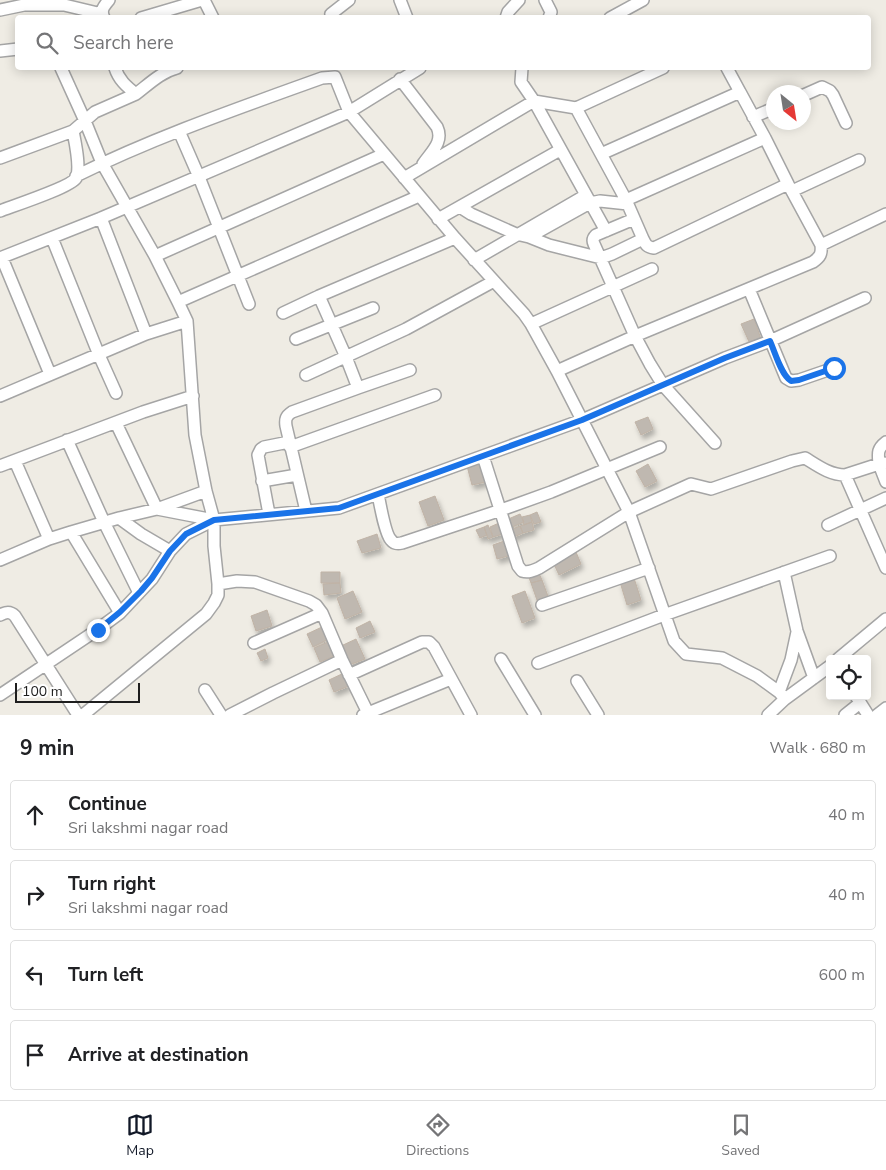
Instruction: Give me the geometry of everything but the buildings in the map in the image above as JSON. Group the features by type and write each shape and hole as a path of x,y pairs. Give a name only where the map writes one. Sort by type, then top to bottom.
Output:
{"street":[{"path":"103,15 102,10 109,0"},
{"path":"151,15 203,0 212,15"},
{"path":"330,15 349,0"},
{"path":"400,0 406,15"},
{"path":"507,15 518,0"},
{"path":"544,0 551,12 550,15"},
{"path":"616,15 644,0"},
{"path":"0,10 24,5 64,5 99,15"},
{"path":"0,50 15,48"},
{"path":"62,70 86,121 102,163 155,256 186,321 195,434 206,491 214,520 214,546 218,584 218,595 206,614 84,715"},
{"path":"116,70 123,83 136,94"},
{"path":"0,158 73,131 96,112 136,94 158,76 170,70"},
{"path":"50,374 1,258 128,207 349,112 413,70"},
{"path":"522,70 521,82 606,231"},
{"path":"404,178 534,102 576,108 659,70"},
{"path":"557,371 635,336 813,262 822,252 821,245 728,70"},
{"path":"76,176 102,163 216,116 338,72 349,112 438,219 531,324 629,512 674,642 686,654 722,658 757,676 782,696"},
{"path":"400,79 440,133 436,146 418,169"},
{"path":"811,92 822,87 830,91 846,123"},
{"path":"601,154 740,92"},
{"path":"576,108 627,202 646,245 650,248 654,248 790,187 859,160"},
{"path":"753,117 766,111"},
{"path":"0,211 65,186 75,180 78,162 73,131"},
{"path":"179,131 249,304"},
{"path":"474,260 516,234 588,199 627,202 765,138"},
{"path":"438,219 560,150"},
{"path":"155,256 384,154"},
{"path":"178,302 419,196"},
{"path":"529,237 588,199"},
{"path":"460,207 471,214 516,234 548,245 601,258 643,239"},
{"path":"821,245 886,214"},
{"path":"101,218 146,334"},
{"path":"634,219 596,235 592,240 635,336 650,364 664,385 715,443"},
{"path":"52,238 98,355 116,392"},
{"path":"282,314 319,296 455,238"},
{"path":"531,324 652,269"},
{"path":"306,375 406,330 494,281"},
{"path":"749,289 786,378 791,381 799,380 834,368"},
{"path":"319,296 358,388"},
{"path":"157,509 214,520 339,508 582,420 725,358 770,341 865,298"},
{"path":"296,339 373,308"},
{"path":"0,396 146,334 186,321"},
{"path":"306,511 286,426 285,420 287,416 292,412 410,370"},
{"path":"269,514 258,456 264,447 290,445 435,395"},
{"path":"0,466 116,422 192,396"},
{"path":"116,422 157,509"},
{"path":"67,440 139,593"},
{"path":"886,442 878,450 886,482"},
{"path":"378,494 388,535 390,540 396,544 551,492 660,447"},
{"path":"483,456 518,566 522,571 526,572 539,568 629,512 691,484 711,489 805,458 839,475 845,475 882,463"},
{"path":"15,461 49,539"},
{"path":"262,481 297,475"},
{"path":"845,475 886,568"},
{"path":"0,560 49,539 104,522 157,509 206,491"},
{"path":"828,525 886,498"},
{"path":"119,518 170,551"},
{"path":"0,695 98,630 139,593 152,578 170,551 186,534 214,520"},
{"path":"71,532 120,612"},
{"path":"538,663 664,614 830,556"},
{"path":"542,605 649,568"},
{"path":"784,572 797,631 814,678"},
{"path":"218,584 237,580 255,582 316,605 322,613 367,714 451,679"},
{"path":"0,615 8,612 15,616 78,715"},
{"path":"254,643 322,613"},
{"path":"843,655 886,619"},
{"path":"768,715 782,696 797,631"},
{"path":"349,674 422,642 429,642 434,647 471,715"},
{"path":"501,659 535,715"},
{"path":"230,715 342,660"},
{"path":"782,696 826,669"},
{"path":"577,681 598,715"},
{"path":"205,690 221,715"},
{"path":"844,715 858,700 868,715"},
{"path":"877,715 886,708"}],"route":[{"path":"98,630 141,591 170,551 186,534 214,520 339,508 582,420 725,358 770,341 783,373 791,381 834,368"}]}
